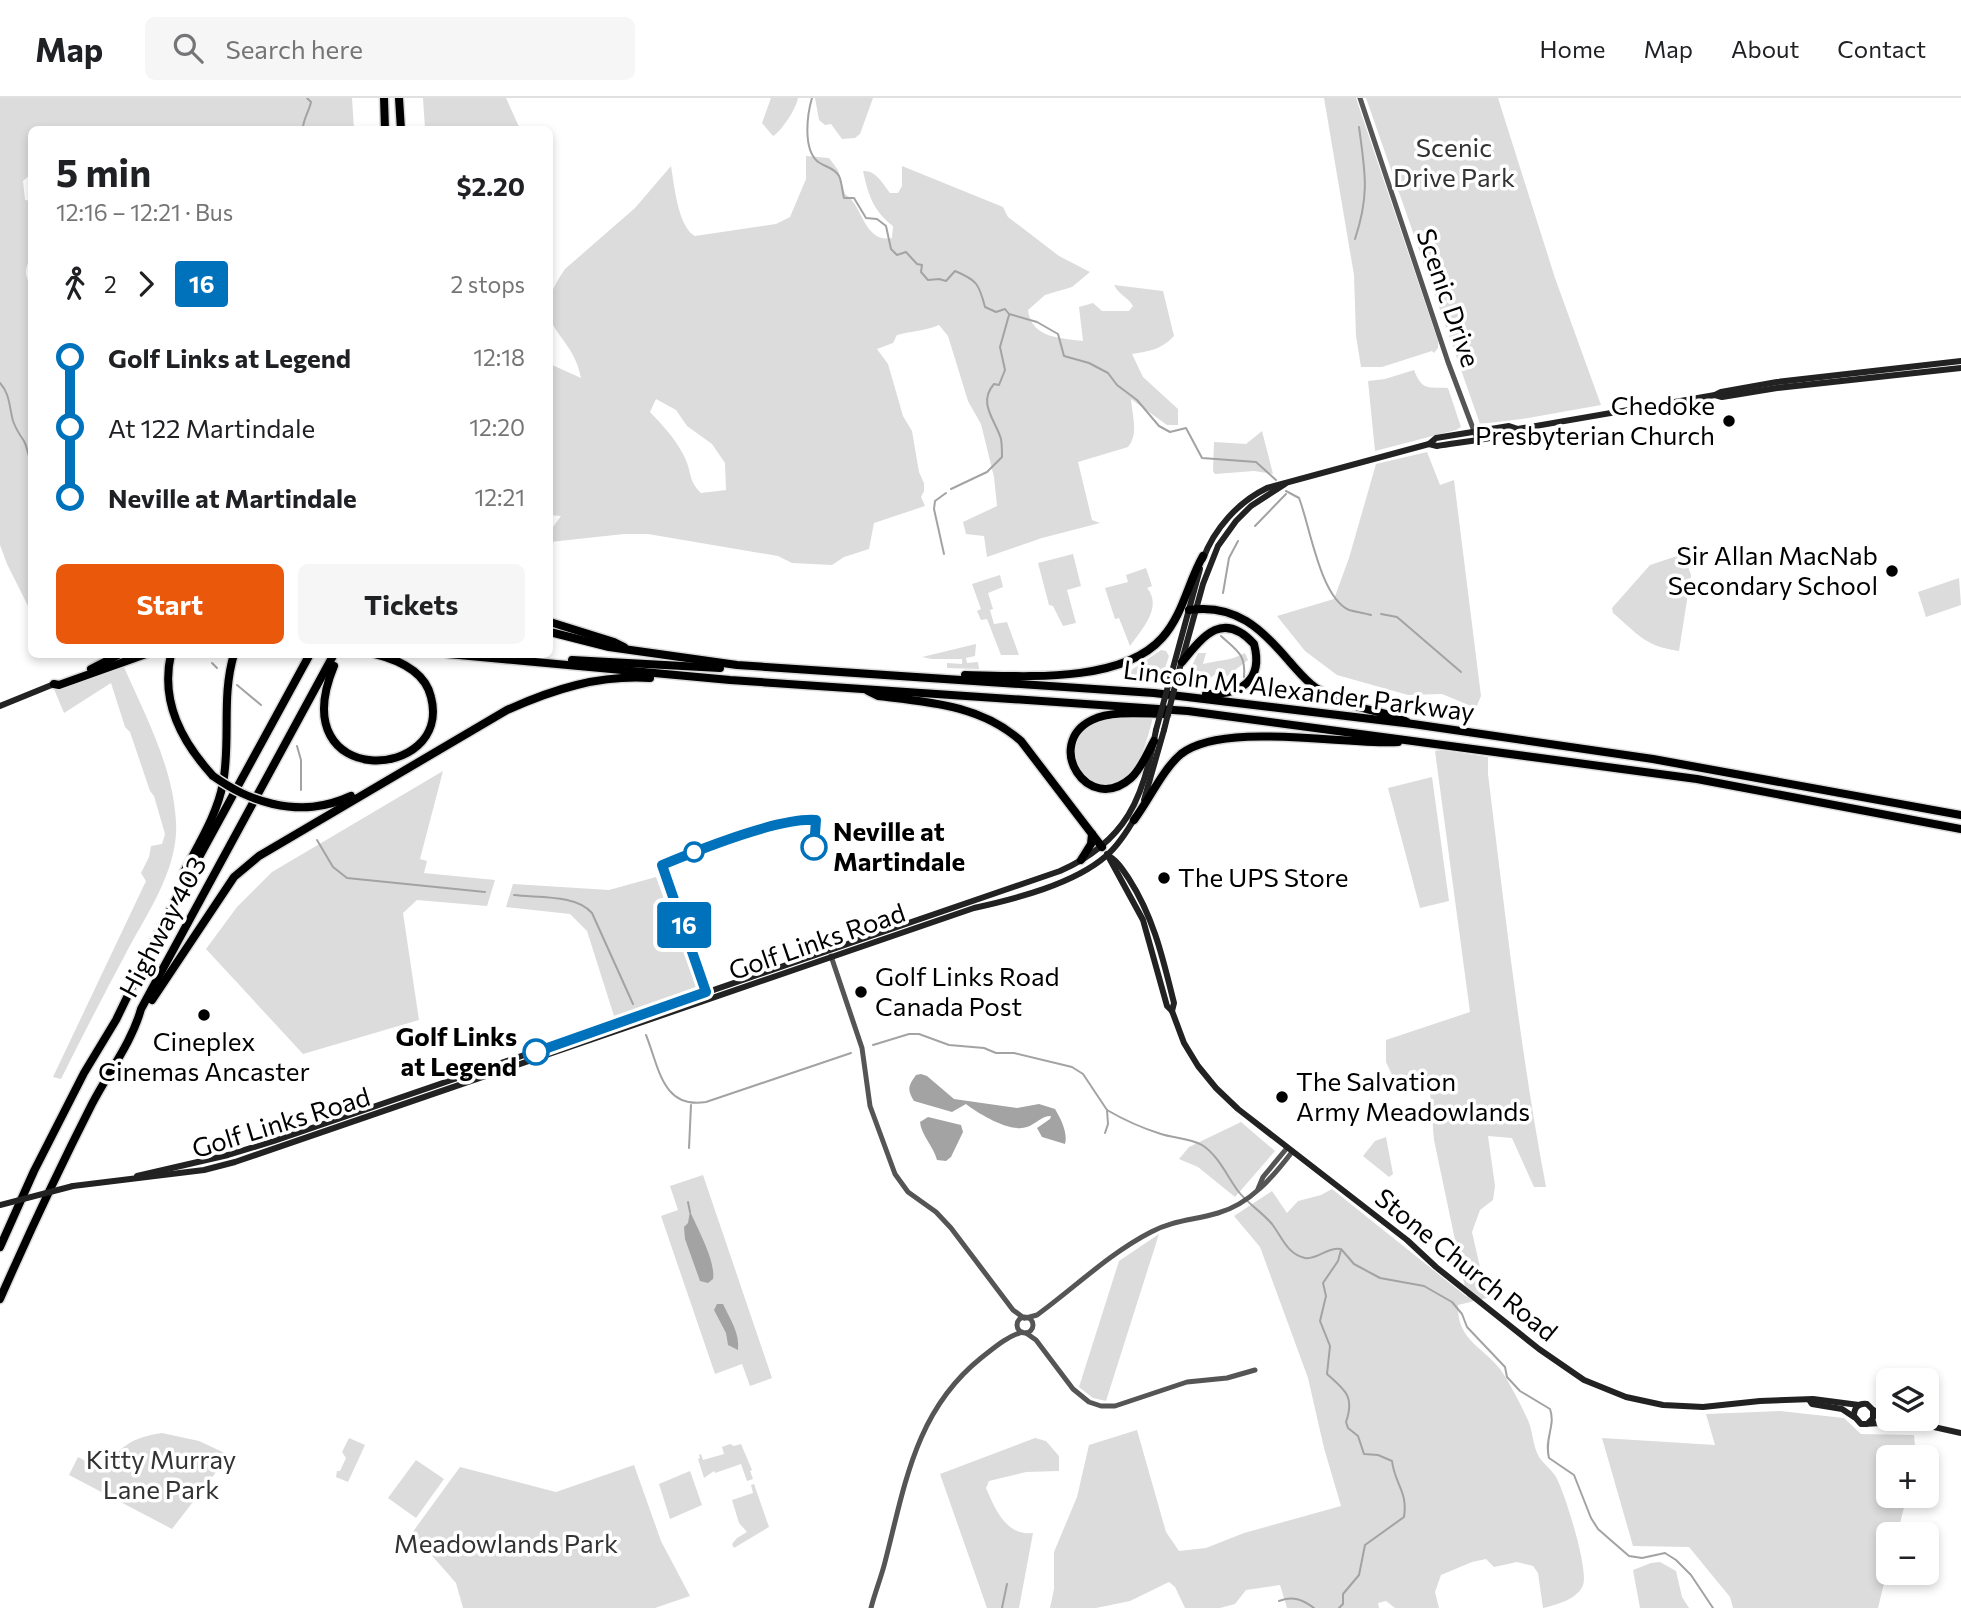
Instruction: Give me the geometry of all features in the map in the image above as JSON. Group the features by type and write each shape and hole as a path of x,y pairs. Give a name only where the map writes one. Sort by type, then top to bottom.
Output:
{"highway":[{"path":"384,98 385,126"},
{"path":"400,98 401,126"},
{"path":"934,678 946,675 1064,673 1109,669 1126,663 1151,649 1163,638 1179,610 1193,573 1203,556"},
{"path":"1193,610 1219,611 1244,619 1265,634 1313,685 1353,706 1398,717 1413,724"},
{"path":"553,623 626,648"},
{"path":"1154,693 1163,690 1228,693 1243,686 1255,673 1258,665 1254,643 1244,634 1228,627 1204,635 1182,662"},
{"path":"553,633 609,647 626,648"},
{"name":"Lincoln M. Alexander Parkway","path":"626,648 683,659 737,665 1154,693 1413,724 1653,759 1961,815"},
{"path":"54,684 112,658"},
{"path":"91,668 122,658"},
{"path":"54,684 59,685 135,658"},
{"path":"170,658 167,682 175,719 190,748 213,776 234,791 273,804 314,808 340,801 381,784"},
{"path":"162,925 166,909 212,816 223,784 227,744 228,674 233,658"},
{"name":"Highway 403","path":"0,1247 34,1171 84,1073 116,1020 162,925 308,658"},
{"name":"Highway 403","path":"0,1300 67,1154 137,1023 141,1009 334,658"},
{"path":"335,658 323,697 323,715 329,733 337,744 351,755 380,762 397,759 419,744 430,726 432,702 421,678 407,666 385,658"},
{"path":"491,658 730,680"},
{"path":"549,658 719,668 737,665"},
{"path":"137,1023 234,877 259,856 285,840 507,710 558,689 615,678 730,680"},
{"name":"Lincoln M. Alexander Parkway","path":"730,680 1188,711 1697,779 1961,829"},
{"path":"862,689 878,696 960,707 985,716 1009,730 1021,741 1102,847"},
{"path":"1154,741 1136,773 1123,784 1110,789 1091,786 1082,780 1072,765 1071,746 1074,736 1082,726 1094,719 1188,711"},
{"path":"1134,820 1176,759 1205,741 1266,738 1386,743 1418,741"},
{"path":"1081,860 1091,844 1092,834"}],"main road":[{"path":"1715,396 1721,392 1777,382 1961,361"},
{"path":"1889,377 1898,368"},
{"path":"1173,678 1182,662 1203,556 1221,526 1248,500 1267,488 1429,443 1437,446 1475,435 1511,433 1518,429 1715,396 1961,368"},
{"path":"1173,678 1209,565 1226,533 1259,500 1285,484"},
{"name":"Golf Links Road","path":"135,1177 142,1173 228,1155 274,1141 831,953 1003,901 1080,873 1107,855 1134,820 1146,796 1164,730 1173,678"},
{"name":"Golf Links Road","path":"0,1205 73,1186 204,1170 235,1162 1060,871 1102,847 1131,812 1173,678"},
{"path":"0,706 54,684"},
{"name":"Stone Church Road","path":"1102,847 1140,913 1167,1006 1172,1011 1186,1047 1207,1079 1238,1110 1406,1240 1539,1349 1584,1380 1626,1397 1663,1405 1703,1407 1813,1399 1859,1405"},
{"path":"425,1097 432,1088"},
{"path":"363,1118 374,1107"},
{"name":"Stone Church Road","path":"1810,1401 1812,1404 1842,1409 1854,1417"},
{"path":"1876,1411 1867,1404 1859,1405 1854,1410 1854,1417 1859,1423 1876,1423"},
{"path":"1867,1424 1873,1418 1873,1410"},
{"path":"1939,1428 1961,1433"}],"street":[{"name":"Scenic Drive","path":"1360,98 1475,435"},
{"path":"831,953 862,1048 870,1106 895,1174 908,1192 945,1222 1013,1310 1032,1326 1036,1340 1073,1389 1089,1402 1101,1406 1115,1406 1186,1382 1221,1379 1255,1370"},
{"path":"868,1608 883,1570 909,1467 929,1420 960,1378 1010,1336 1025,1318 1037,1315 1149,1233 1175,1221 1230,1209 1269,1182 1289,1150"},
{"path":"1013,1310 1017,1325 1036,1340"},
{"path":"1010,1336 1024,1333 1032,1326 1037,1315"}],"green space":[{"path":"0,98 352,98 354,126 28,126 28,177 23,181 25,200 28,200 28,606 0,545"},
{"path":"423,98 506,98 519,126 425,126"},
{"path":"771,98 798,98 788,119 773,136 762,123"},
{"path":"815,98 873,98 860,134 855,138 842,139 831,124 825,125 819,120"},
{"path":"1324,98 1356,98 1438,341 1438,348 1434,353 1432,351 1382,367 1361,367 1356,336 1354,275"},
{"name":"Scenic Drive Park","path":"1366,98 1498,98 1555,278 1601,405 1480,424"},
{"path":"806,156 829,158 838,170 845,194 856,206 869,229 875,235 892,238 893,226 872,202 863,171 875,175 890,193 898,193 902,186 902,166 1003,207 1008,217 1059,256 1090,272 1072,287 1045,295 1028,310 1035,326 1048,335 1083,341 1079,307 1093,303 1102,311 1129,311 1133,306 1114,285 1163,291 1174,336 1159,347 1132,354 1143,377 1178,409 1178,425 1167,425 1131,399 1134,430 1128,447 1078,462 1092,520 1100,523 1042,538 987,557 984,536 966,534 963,522 997,506 994,477 981,424 968,401 948,336 939,325 897,335 893,343 877,349 888,364 903,416 912,431 919,472 924,483 921,497 925,506 874,523 869,549 844,557 832,565 792,563 778,556 648,534 553,542 553,527 561,516 553,515 553,365 581,378 576,361 553,324 553,292 565,269 635,208 671,166 675,194 684,224 695,236 776,224 790,217 806,179","holes":["656,399 676,410 687,426 712,444 725,463 726,490 701,493 694,484 678,445 650,412"]},
{"path":"1414,370 1423,385 1448,388 1461,427 1375,451 1368,381"},
{"path":"1262,431 1273,474 1254,471 1215,474 1214,442 1246,444"},
{"path":"1427,452 1440,485 1454,480 1481,696 1476,708 1442,694 1408,695 1337,675 1305,651 1277,616 1334,599 1349,558 1376,464"},
{"path":"1073,554 1081,586 1067,590 1076,623 1063,626 1053,606 1049,605 1038,563"},
{"path":"1683,554 1691,575 1679,651 1657,646 1642,638 1613,613 1612,608 1650,565"},
{"path":"1146,568 1152,586 1147,588 1153,603 1152,610 1130,646 1119,618 1115,619 1105,588 1128,582 1126,575"},
{"path":"1000,575 1003,587 988,593 993,609 990,610 994,624 1007,622 1019,655 1001,655 987,619 981,620 977,611 981,609 972,584"},
{"path":"1959,578 1961,605 1926,617 1918,592"},
{"path":"976,644 975,656 966,658 967,663 978,662 979,669 947,668 947,663 962,664 962,659 922,657"},
{"path":"1161,650 1166,651 1169,656 1162,677 1132,677 1130,671"},
{"path":"1198,653 1206,653 1203,664 1245,653 1248,660 1226,677 1219,671 1202,685 1188,683 1186,678"},
{"path":"123,665 164,761 174,801 176,840 160,891 61,1079 53,1077 146,881 141,873 151,846 162,844 165,834 154,796 130,732 125,727 111,683 64,713 54,689"},
{"path":"1153,717 1136,768 1126,778 1103,784 1091,781 1081,774 1073,753 1075,741 1081,731 1093,723 1107,719"},
{"path":"1435,751 1488,757 1514,981 1546,1187 1534,1187 1512,1138 1488,1136 1495,1186 1493,1200 1480,1210 1472,1232 1487,1298 1458,1305 1459,1317 1466,1335 1500,1369 1528,1421 1539,1457 1556,1477 1570,1514 1583,1564 1583,1585 1572,1598 1543,1608 1538,1573 1533,1566 1517,1562 1494,1567 1486,1559 1441,1575 1435,1592 1439,1608 1395,1608 1386,1601 1378,1603 1379,1608 1287,1608 1280,1585 1246,1590 1235,1604 1220,1608 1185,1608 1175,1587 1169,1582 1130,1601 1096,1608 1050,1608 1054,1589 1054,1552 1077,1497 1089,1445 1137,1430 1166,1532 1179,1551 1206,1548 1244,1533 1341,1506 1308,1378 1260,1247 1234,1216 1272,1191 1287,1213 1298,1201 1332,1189 1467,1297 1434,1140 1430,1092 1392,1075 1386,1062 1386,1040 1470,1012"},
{"path":"443,771 420,859 427,861 424,873 495,880 487,906 417,900 403,913 419,1020 303,1054 206,949 237,907 272,872"},
{"path":"1432,777 1449,901 1420,908 1388,788"},
{"path":"656,877 696,987 614,1016 587,931 570,914 506,907 513,884 609,890"},
{"path":"1241,1122 1275,1151 1235,1197 1198,1167 1179,1159 1189,1147"},
{"path":"1386,1137 1393,1174 1389,1177 1363,1156 1375,1141"},
{"path":"703,1175 772,1378 750,1386 742,1364 715,1374 661,1216 678,1210 670,1186"},
{"path":"1159,1234 1106,1401 1093,1398 1079,1387 1119,1261"},
{"path":"1780,1411 1844,1418 1861,1434 1914,1435 1915,1445 1876,1445 1876,1508 1904,1508 1900,1522 1876,1522 1876,1585 1884,1585 1878,1608 1733,1608 1730,1597 1689,1547 1633,1546 1602,1438 1715,1445 1706,1414"},
{"name":"Kitty Murray Lane Park","path":"162,1433 199,1441 227,1454 172,1529 69,1475 78,1457 102,1470 128,1444"},
{"path":"349,1438 365,1445 348,1482 336,1477 346,1458 342,1452"},
{"path":"1035,1438 1046,1441 1059,1456 1059,1471 1026,1472 989,1481 986,1488 998,1512 1009,1526 1024,1533 1033,1533 1019,1608 987,1608 940,1474"},
{"path":"741,1444 753,1479 747,1481 741,1464 715,1473 714,1471 704,1478 699,1455 701,1454 703,1460 724,1454 722,1447"},
{"path":"416,1460 444,1479 416,1518 388,1498"},
{"name":"Meadowlands Park","path":"634,1465 661,1541 690,1596 655,1608 463,1608 456,1583 412,1533 460,1467 556,1492"},
{"path":"690,1471 702,1505 670,1519 659,1484"},
{"path":"754,1484 769,1527 734,1548 732,1544 747,1532 739,1523 732,1500 753,1493 751,1485"},
{"path":"1660,1562 1676,1571 1682,1597 1689,1608 1640,1608 1633,1570"}],"shaded area":[{"path":"921,1074 954,1099 1017,1108 1039,1104 1055,1109 1065,1131 1065,1144 1042,1137 1037,1128 1051,1116 1020,1128 1004,1125 966,1104 952,1112 914,1101 909,1091 910,1085 916,1075"},
{"path":"928,1117 961,1125 963,1132 951,1157 946,1161 937,1160 923,1132 920,1122"},
{"path":"690,1211 712,1263 713,1279 708,1283 700,1281 685,1239 684,1227 688,1223"},
{"path":"717,1304 723,1304 731,1321 736,1332 738,1350 728,1345 726,1333 714,1310"}],"waterway":[{"path":"304,126 311,102 307,98"},
{"path":"812,98 807,131 813,155 817,161 837,173 844,198 854,198 866,218 877,219 886,226 891,249 897,255 906,252 917,264 922,265 921,272 928,280 946,281 955,271 962,274 976,284 985,307 996,312 1005,309 1009,314 1037,322 1058,334 1064,356 1089,363 1108,373 1117,385 1137,400 1159,426 1170,432 1186,428 1202,458 1256,462 1276,480"},
{"path":"1355,239 1364,196 1359,127"},
{"path":"951,489 987,472 1002,457 1001,439 989,412 987,398 994,384 999,385 1005,370 1000,347 1009,315"},
{"path":"0,383 6,391 13,421 28,454"},
{"path":"1286,491 1299,498 1317,560 1330,591 1339,603 1349,610 1371,615"},
{"path":"944,554 934,509 935,501 946,493"},
{"path":"1255,526 1286,494"},
{"path":"1223,593 1229,558 1238,541"},
{"path":"1381,614 1397,617 1461,672"},
{"path":"1221,636 1242,658 1244,677"},
{"path":"212,663 217,668"},
{"path":"237,685 261,705"},
{"path":"1247,688 1269,694"},
{"path":"297,746 301,760 301,790"},
{"path":"317,840 333,867 347,878 485,892"},
{"path":"514,895 566,900 585,907 592,913 633,1004"},
{"path":"873,1045 909,1034 919,1034 949,1045 984,1048 996,1053 1014,1053 1072,1067 1083,1074 1107,1110 1108,1124 1105,1133"},
{"path":"646,1035 664,1083 680,1099 691,1102 706,1102 851,1053"},
{"path":"689,1148 691,1105"},
{"path":"1107,1110 1147,1129 1192,1141 1208,1149 1242,1195 1272,1224 1289,1249 1299,1256 1309,1258 1340,1249"},
{"path":"688,1202 690,1212"},
{"path":"1341,1249 1354,1264 1380,1278 1424,1286 1452,1302 1462,1314 1467,1327 1505,1367 1507,1377 1520,1391 1550,1409 1552,1421 1548,1444 1549,1458 1574,1475 1598,1529 1629,1556 1642,1558 1665,1553 1676,1560 1691,1575 1713,1608"},
{"path":"1339,1608 1343,1604 1343,1594 1359,1575 1365,1545 1404,1517 1405,1508 1392,1461 1378,1455 1364,1454 1358,1436 1348,1428 1346,1422 1349,1413 1347,1394 1327,1374 1330,1346 1320,1321 1326,1296 1323,1283 1338,1261 1341,1250"},
{"path":"1002,1608 1007,1584"},
{"path":"1279,1601 1297,1599 1314,1608"}],"bus line":[{"name":"16","path":"536,1052 706,992 662,865 791,821 816,820 814,847"}],"place":[{"name":"Chedoke Presbyterian Church","path":"1729,421"},
{"name":"Sir Allan MacNab Secondary School","path":"1892,571"},
{"name":"Neville at Martindale","path":"814,847"},
{"name":"The UPS Store","path":"1164,878"},
{"name":"Golf Links Road Canada Post","path":"861,992"},
{"name":"Cineplex Cinemas Ancaster","path":"204,1015"},
{"name":"Golf Links at Legend","path":"536,1052"},
{"name":"The Salvation Army Meadowlands","path":"1282,1097"}]}
